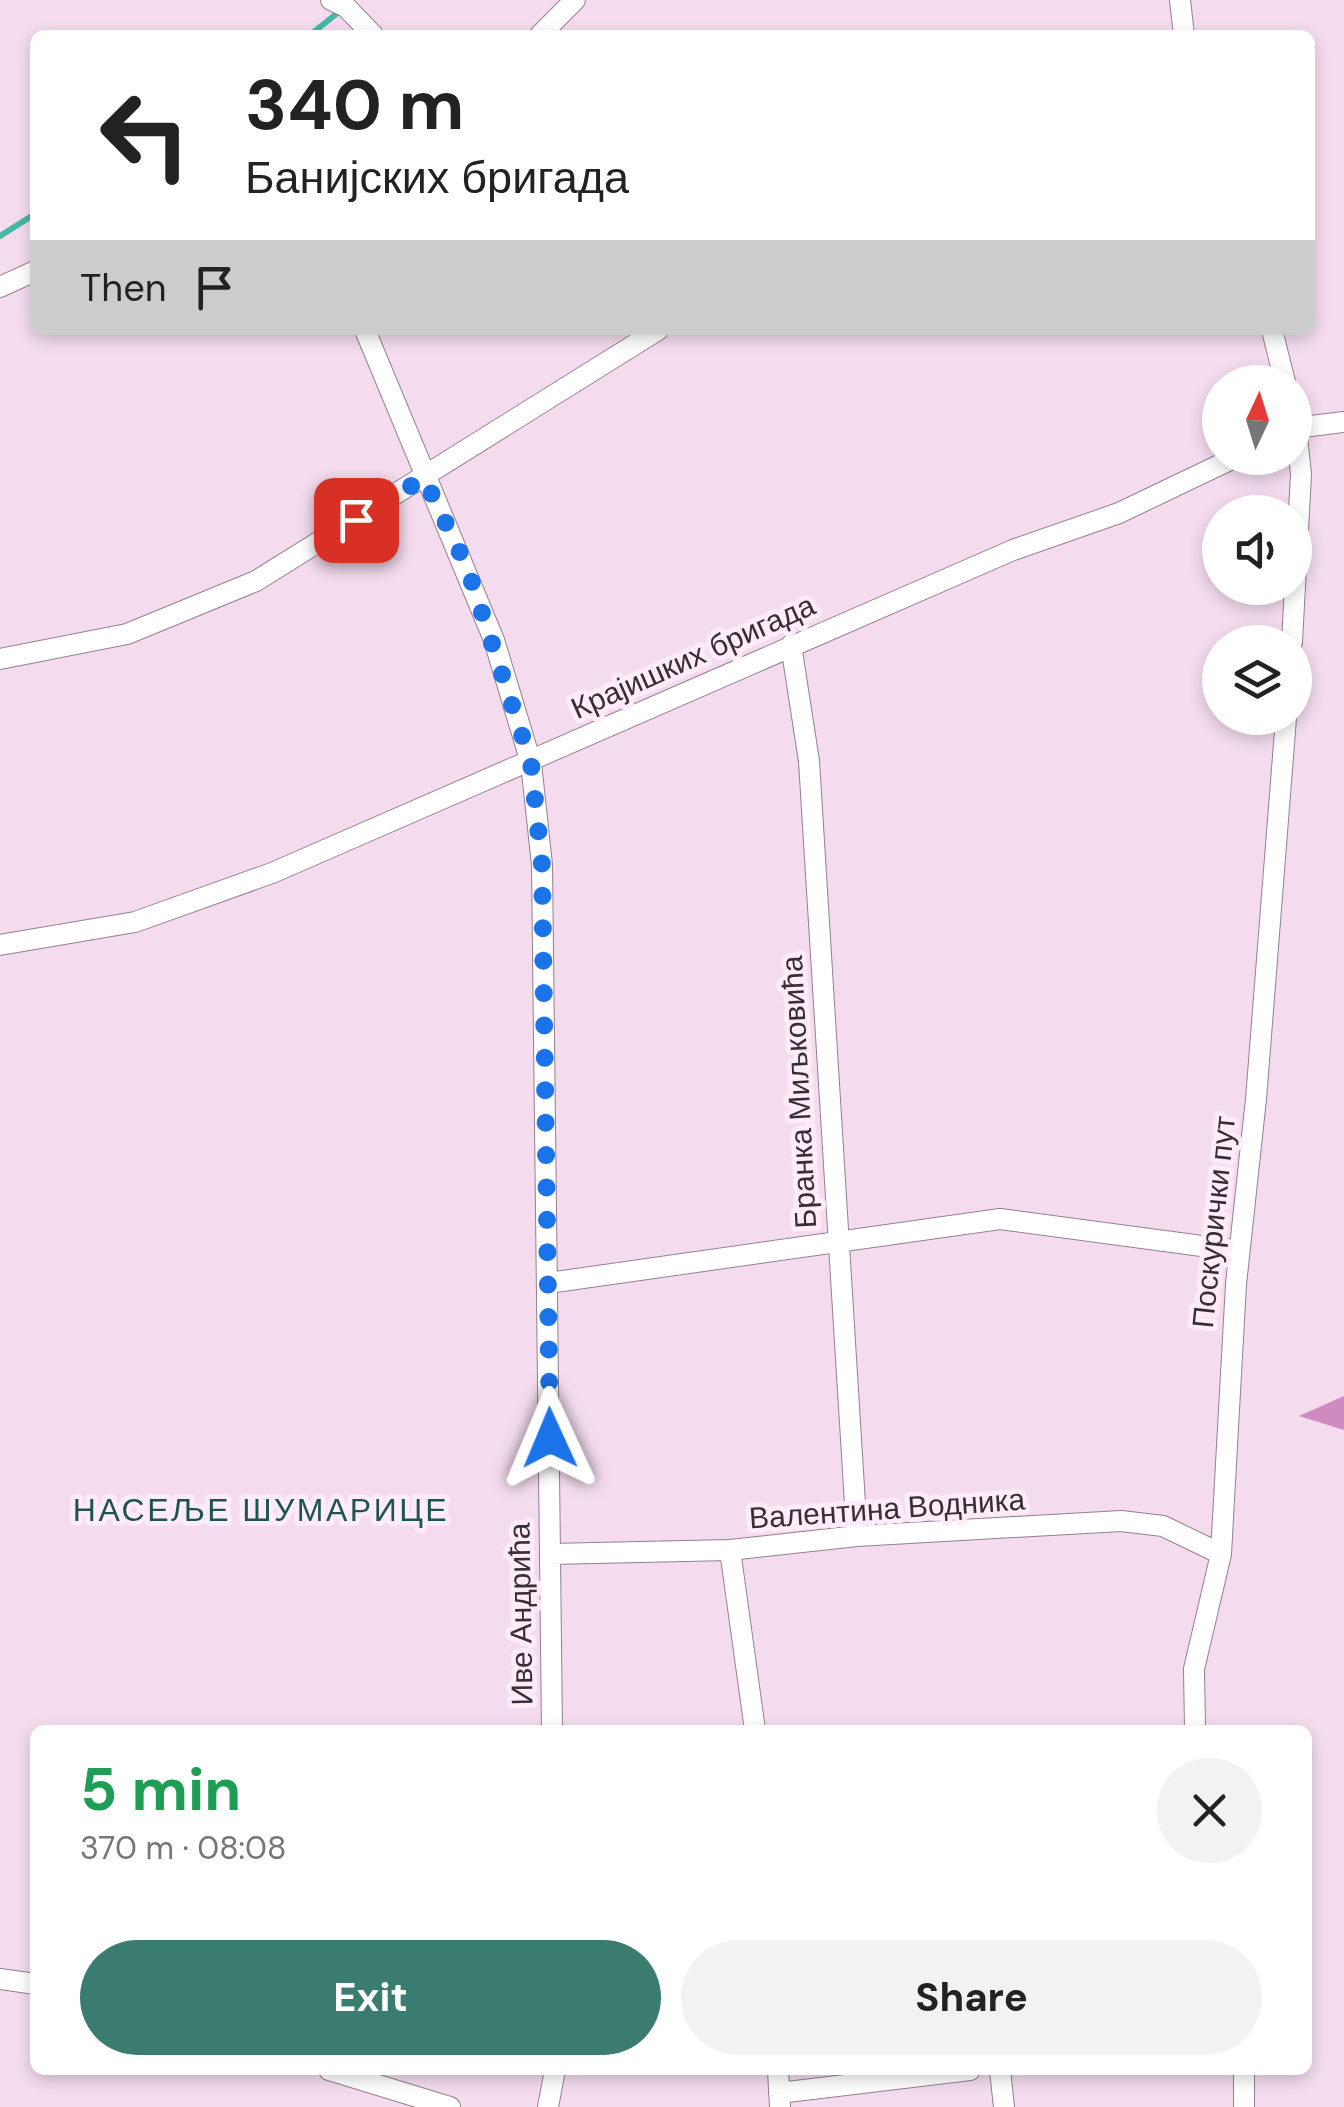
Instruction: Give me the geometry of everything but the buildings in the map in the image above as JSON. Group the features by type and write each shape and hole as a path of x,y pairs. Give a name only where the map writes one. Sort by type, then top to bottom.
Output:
{"street":[{"path":"545,30 575,0"},
{"path":"1180,0 1181,30"},
{"path":"336,2 368,30"},
{"path":"0,287 30,273"},
{"name":"Иве Андрића","path":"368,335 424,478 467,567 531,763 542,865 552,1725"},
{"path":"0,660 127,634 256,582 650,335"},
{"path":"1273,335 1281,365"},
{"path":"1312,423 1344,422"},
{"name":"Крајишких бригада","path":"0,945 135,922 272,873 1013,550 1119,513 1202,473"},
{"path":"1293,625 1302,475"},
{"name":"Бранка Миљковића","path":"792,646 809,761 857,1536"},
{"name":"Поскурички пут","path":"1195,1725 1194,1669 1220,1554 1239,1252 1256,1100 1285,735"},
{"path":"548,1282 1000,1219 1239,1252"},
{"name":"Валентина Водника","path":"550,1554 730,1550 857,1536 1121,1521 1164,1526 1220,1554"},
{"path":"730,1550 754,1725"},
{"path":"0,1979 30,1983"},
{"path":"345,2075 450,2107"},
{"path":"548,2107 553,2075"},
{"path":"778,2075 779,2100 938,2075"},
{"path":"1001,2075 1004,2107"},
{"path":"1244,2075 1244,2107"}],"shaded area":[{"path":"1344,1396 1344,1430 1299,1416"}],"waterway":[{"path":"316,30 340,11"},
{"path":"0,236 30,217"}],"district":[{"name":"НАСЕЉЕ ШУМАРИЦЕ","path":"261,1510"}],"route":[{"path":"356,520 424,478 467,567 494,640 531,763 542,865 550,1438"}]}
